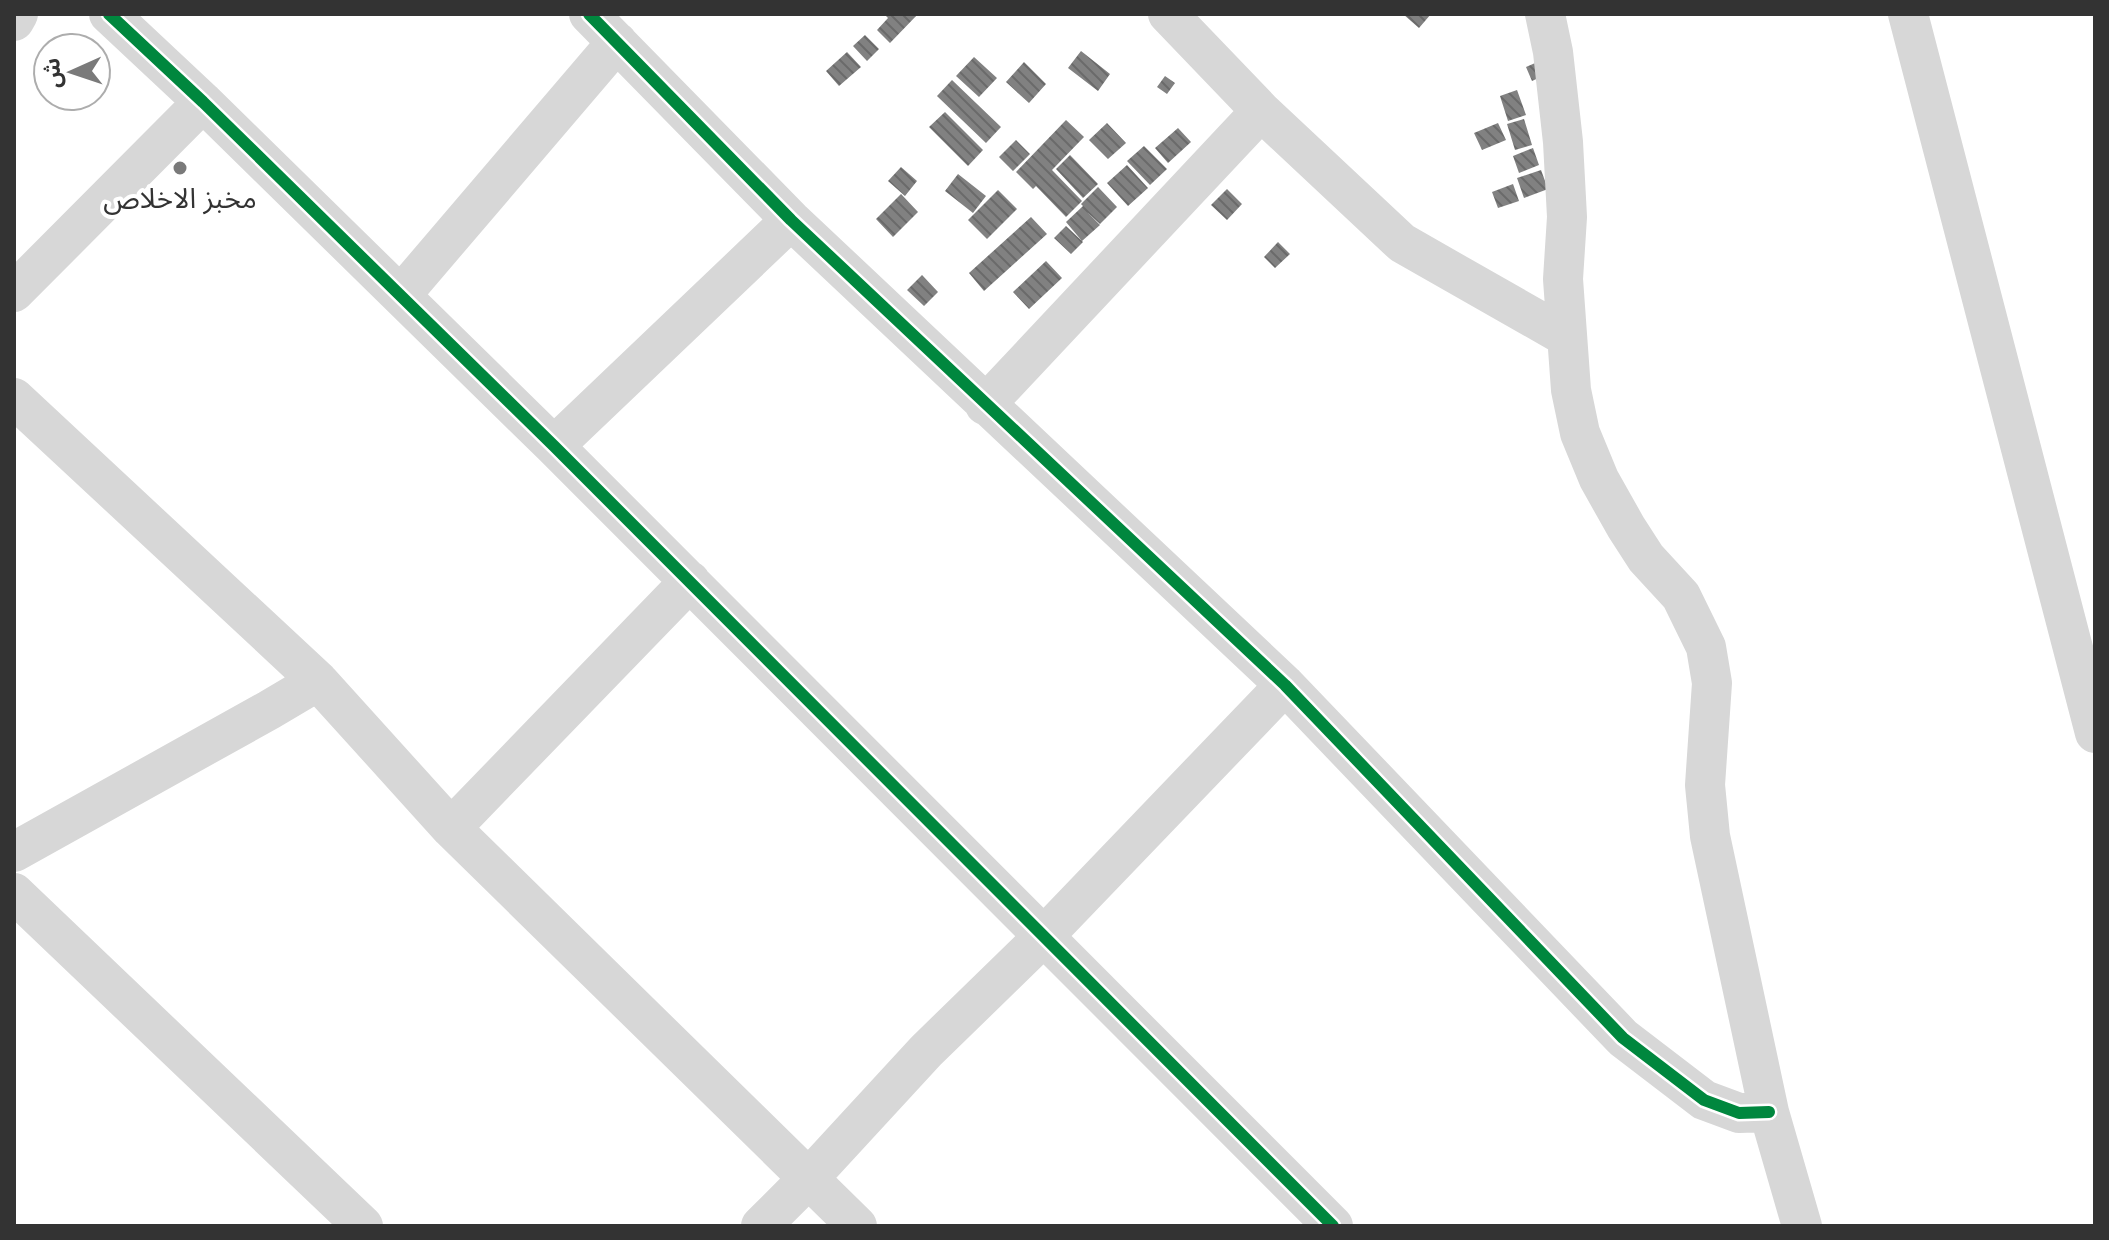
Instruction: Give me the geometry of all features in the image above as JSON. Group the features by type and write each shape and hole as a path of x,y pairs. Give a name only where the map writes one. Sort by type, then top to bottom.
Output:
{"street":[{"path":"14,21 18,14"},
{"path":"109,14 554,446 1333,1226"},
{"path":"589,14 791,220 1285,685 1623,1038 1704,1100 1739,1113 1769,1112"},
{"path":"1168,14 1261,111 1402,243 1567,337"},
{"path":"1545,14 1553,52 1563,142 1567,217 1563,279 1571,390 1577,419 1599,479 1626,527 1646,558 1681,596 1706,647 1712,683 1705,785 1710,836 1769,1112 1802,1226"},
{"path":"1908,14 2095,733"},
{"path":"401,295 617,42"},
{"path":"14,292 203,102"},
{"path":"985,405 1261,111"},
{"path":"554,446 791,220"},
{"path":"14,398 318,681 451,828 857,1226"},
{"path":"451,828 690,581"},
{"path":"14,852 318,681"},
{"path":"761,1226 926,1051 1043,937 1285,685"},
{"path":"14,893 363,1226"}],"building":[{"path":"884,14 918,14 890,43 877,30 888,18"},
{"path":"1403,14 1431,14 1419,28"},
{"path":"865,35 879,49 867,61 853,46"},
{"path":"1081,51 1110,74 1098,91 1068,68"},
{"path":"847,52 861,67 839,86 826,71"},
{"path":"974,57 997,78 979,97 956,76"},
{"path":"1542,60 1547,74 1532,81 1526,67"},
{"path":"1024,62 1046,84 1029,103 1006,82"},
{"path":"1165,76 1175,83 1167,94 1157,87"},
{"path":"952,80 1001,127 986,143 937,96"},
{"path":"1517,90 1526,115 1508,121 1500,96"},
{"path":"945,112 983,150 968,166 929,127"},
{"path":"1524,119 1532,145 1515,150 1507,124"},
{"path":"1066,120 1084,137 1052,170 1082,201 1066,217 1036,186 1033,189 1016,172"},
{"path":"1107,123 1126,143 1108,159 1089,140"},
{"path":"1498,123 1506,140 1482,150 1474,133"},
{"path":"1178,128 1191,142 1168,163 1155,148"},
{"path":"1016,140 1030,154 1013,171 999,157"},
{"path":"1144,146 1167,169 1150,185 1127,161"},
{"path":"1533,148 1539,165 1519,173 1513,156"},
{"path":"1070,155 1098,184 1083,198 1056,169"},
{"path":"1127,165 1148,188 1128,206 1107,183"},
{"path":"901,167 917,181 905,196 888,181"},
{"path":"1541,170 1548,189 1524,198 1517,178"},
{"path":"958,174 986,196 973,213 945,191"},
{"path":"1513,184 1519,201 1498,208 1492,192"},
{"path":"1098,187 1117,207 1100,224 1087,212 1100,225 1082,241 1066,222"},
{"path":"1227,189 1242,204 1227,220 1211,205"},
{"path":"998,190 1017,209 987,239 968,220"},
{"path":"901,194 918,212 893,237 876,219"},
{"path":"1031,217 1047,234 984,291 969,273"},
{"path":"1066,226 1083,242 1071,254 1054,238"},
{"path":"1278,242 1290,254 1275,268 1264,257"},
{"path":"1046,261 1062,278 1029,309 1013,292"},
{"path":"922,275 938,292 924,306 907,290"}],"cycle path":[{"path":"109,14 554,446 1333,1226"},
{"path":"589,14 791,220 1285,685 1623,1038 1704,1100 1739,1113 1769,1112"}],"place":[{"name":"مخبز الاخلاص","path":"180,168"}]}
